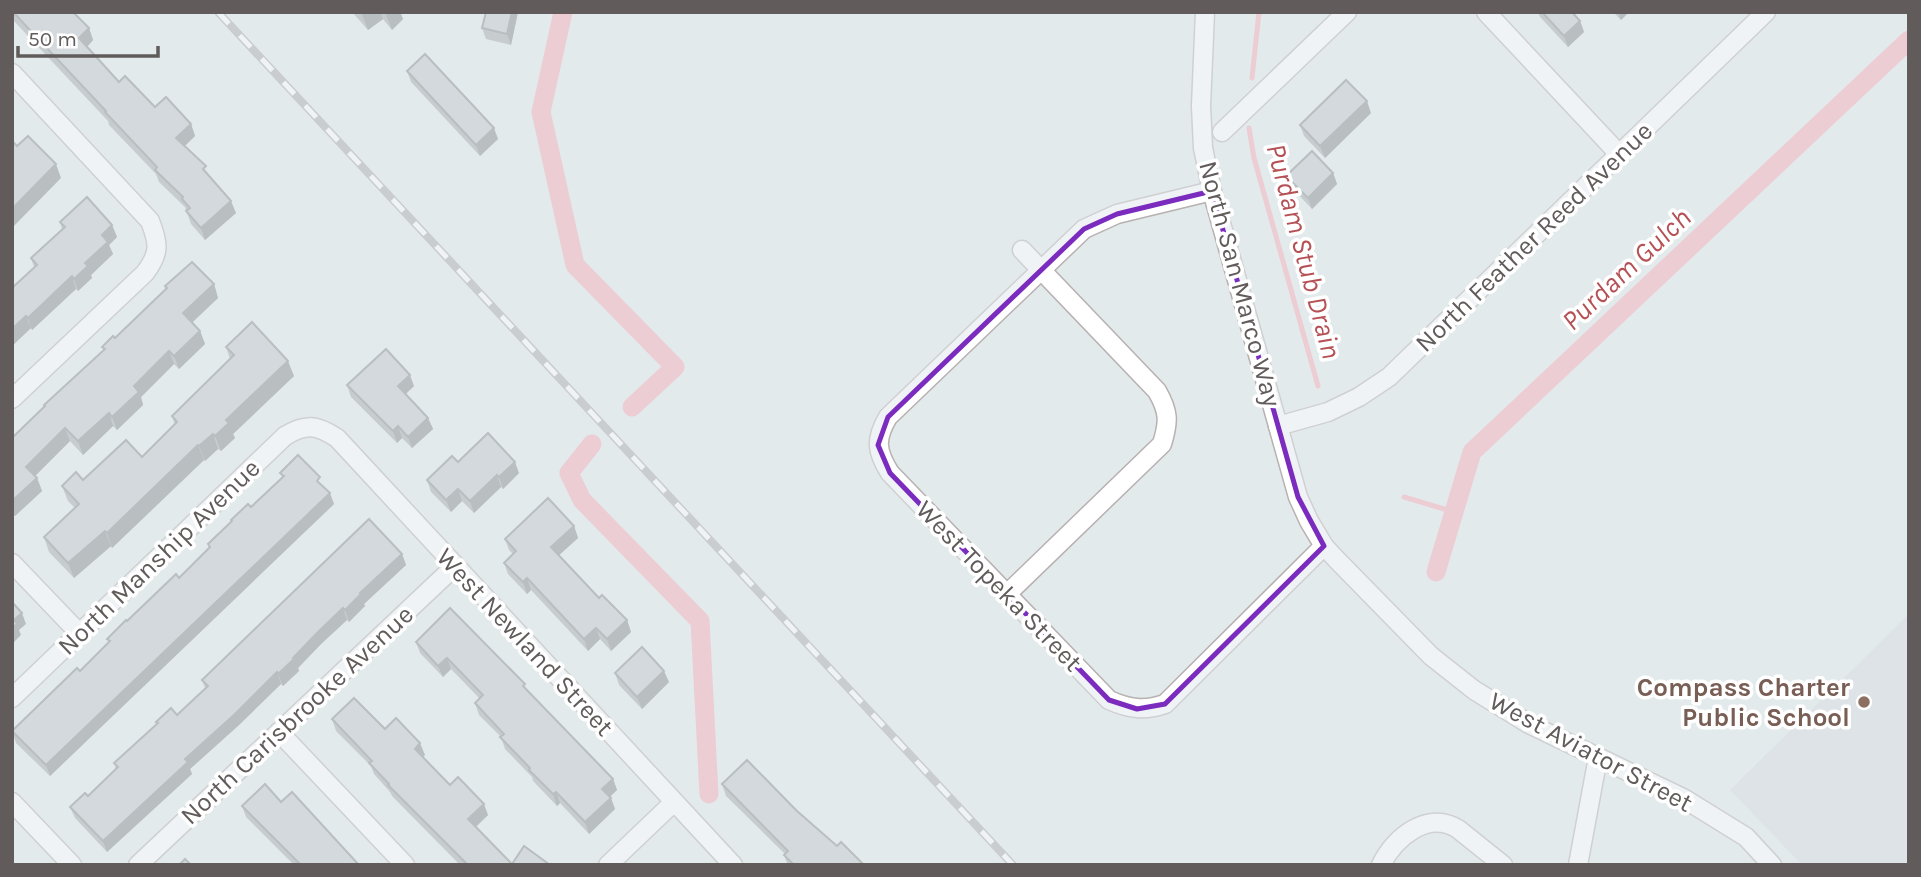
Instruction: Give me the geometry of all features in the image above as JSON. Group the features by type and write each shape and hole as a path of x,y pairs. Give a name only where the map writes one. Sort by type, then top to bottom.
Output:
{"street":[{"name":"North San Marco Way","path":"1205,12 1201,106 1203,148 1212,191 1298,497 1324,545"},
{"path":"1222,132 1347,12"},
{"path":"1486,12 1619,154"},
{"name":"North Feather Reed Avenue","path":"1278,426 1328,412 1359,397 1389,377 1766,12"},
{"path":"12,399 145,273 157,251 156,236 150,221 16,86"},
{"path":"1041,270 1084,229 1105,219 1212,191"},
{"path":"1007,594 1162,444 1168,420 1165,404 1157,391 1022,250"},
{"name":"West Topeka Street","path":"1041,270 888,417 881,430 878,445 881,459 890,473 1109,700 1137,709 1165,704 1324,545"},
{"name":"West Newland Street","path":"312,426 337,438 733,865"},
{"name":"North Manship Avenue","path":"12,698 285,436 297,429 312,426"},
{"name":"West Aviator Street","path":"1324,545 1431,656 1474,690 1529,723 1683,798 1746,837 1772,865"},
{"path":"12,563 80,634"},
{"name":"North Carisbrooke Avenue","path":"138,865 455,566"},
{"path":"279,732 405,865"},
{"path":"1578,865 1598,757"},
{"path":"12,802 72,865"},
{"path":"608,865 674,802"},
{"path":"1381,865 1390,851 1411,831 1429,822 1451,825 1503,865"}],"highlighted area":[{"path":"1212,191 1298,497 1324,546 1165,704 1137,709 1109,700 890,473 878,445 888,417 1084,229 1117,214"}],"shaded area":[{"name":"Compass Charter Public School","path":"1909,614 1909,865 1802,865 1730,790"}],"building":[{"path":"13,12 73,12 89,28 79,38 119,82 125,76 155,107 166,97 191,124 176,138 206,166 203,169 231,201 201,228 186,211 190,208 183,197 155,170 157,167"},
{"path":"486,12 512,12 507,34 482,28"},
{"path":"1542,12 1572,12 1580,21 1564,36"},
{"path":"425,54 494,128 476,145 407,71"},
{"path":"1346,80 1367,101 1320,146 1300,125"},
{"path":"28,136 56,164 12,209 12,141 17,146"},
{"path":"1312,151 1333,173 1308,198 1286,176"},
{"path":"87,197 112,225 102,235 108,242 85,263 88,266 74,279 72,276 28,318 26,316 12,329 12,288 37,265 31,258 65,227 60,222"},
{"path":"192,262 214,284 183,313 200,331 174,356 169,351 134,386 139,392 112,417 109,413 78,441 65,428 26,467 37,478 12,501 12,438 105,349 102,347 113,336 115,338"},
{"path":"252,322 288,361 226,420 229,423 215,436 213,434 198,445 107,533 105,531 68,563 44,537 79,504 62,486 76,472 83,480 126,440 142,457 177,422 172,416 234,355 226,347"},
{"path":"386,349 410,375 398,386 428,418 408,437 398,426 393,431 347,385"},
{"path":"488,433 515,462 470,501 458,489 446,500 427,480 452,456 458,462"},
{"path":"298,455 320,477 317,481 330,493 46,765 12,731 77,668 80,671 110,641 107,639 176,574 179,578 210,547 208,544 231,520 248,504 251,507 284,476 280,473"},
{"path":"548,498 574,526 551,547 599,598 602,595 627,620 607,639 596,628 584,639 527,578 523,582 504,563 516,551 505,539"},
{"path":"369,519 402,554 345,610 343,608 317,633 294,659 185,759 188,762 103,841 70,807 85,793 88,796 118,767 114,763 171,708 177,715 208,686 202,680"},
{"path":"12,602 22,613 14,620 17,624 12,628"},
{"path":"450,608 613,779 602,789 611,798 585,822 556,792 553,794 529,770 500,737 504,734 475,703 483,695 447,658 438,666 416,642"},
{"path":"642,647 664,671 637,697 615,673"},
{"path":"354,698 385,729 396,718 420,743 415,749 450,785 458,777 484,804 468,819 512,864 524,846 550,865 468,865 388,785 369,763 372,761 332,719"},
{"path":"747,760 797,811 837,846 841,842 864,865 794,865 784,855 788,851 722,784"},
{"path":"265,784 281,802 292,792 359,865 301,865 242,806"},
{"path":"185,859 191,865 179,865"}],"waterway":[{"path":"563,12 541,112 575,265 675,367 632,407"},
{"name":"Purdam Stub Drain","path":"1252,78 1259,12"},
{"name":"Purdam Gulch","path":"1436,572 1472,452 1909,40"},
{"name":"Purdam Stub Drain","path":"1249,128 1254,158 1318,386"},
{"path":"592,444 569,473 582,500 700,621 709,794"},
{"name":"Purdam Stub Drain","path":"1404,497 1454,512"}],"railway":[{"path":"218,12 1013,865"}],"place":[{"name":"Compass Charter Public School","path":"1864,702"}]}
